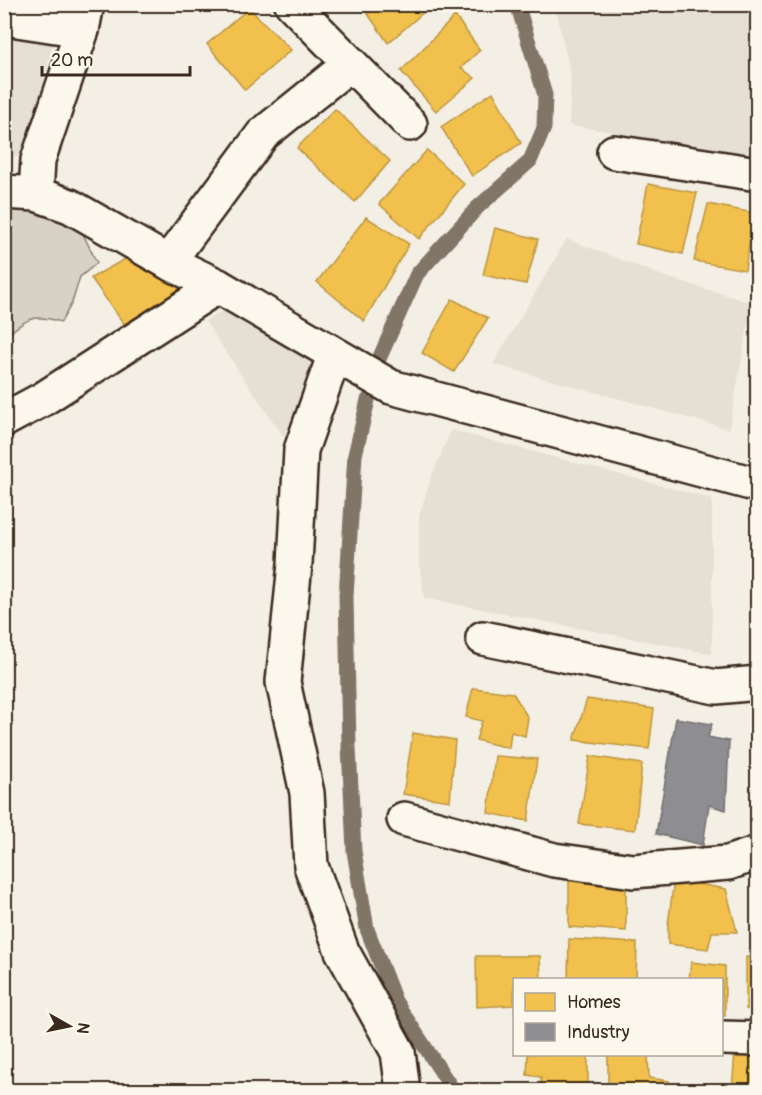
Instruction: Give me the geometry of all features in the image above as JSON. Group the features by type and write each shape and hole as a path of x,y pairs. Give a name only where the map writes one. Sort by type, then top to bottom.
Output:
{"street":[{"path":"292,4 410,124"},
{"path":"4,18 84,17 38,160 36,194"},
{"path":"168,262 263,134 350,64"},
{"path":"614,152 758,174"},
{"path":"4,192 36,194 70,206 168,262 218,286 334,356 391,387 758,485"},
{"path":"4,420 43,399 218,286"},
{"path":"334,356 301,450 295,564 283,682 307,793 311,866 342,951 398,1052 403,1090"},
{"path":"483,638 716,687 758,683"},
{"path":"404,819 554,860 633,871 728,863 758,853"},
{"path":"723,1038 758,1039"}],"shaded area":[{"path":"555,5 757,5 757,156 569,125 571,76"},
{"path":"5,28 54,38 25,157 5,157"},
{"path":"5,203 68,218 83,234 97,263 80,277 72,303 61,322 43,318 30,319 5,337"},
{"path":"567,239 663,276 752,303 729,429 493,364"},
{"path":"229,307 317,358 295,426 283,436 205,321"},
{"path":"451,430 712,499 712,654 424,598 419,557 419,516 431,478"}],"building: Homes":[{"path":"361,4 417,4 425,11 388,43"},
{"path":"249,8 291,50 245,90 207,44"},
{"path":"455,16 480,50 461,68 475,78 436,111 401,71"},
{"path":"493,92 521,143 472,176 441,127"},
{"path":"335,109 390,161 355,202 297,148"},
{"path":"427,150 464,184 419,239 379,204"},
{"path":"648,184 697,193 683,254 636,244"},
{"path":"708,204 754,213 745,270 694,261"},
{"path":"366,217 409,244 364,321 317,282"},
{"path":"495,228 538,239 526,284 483,275"},
{"path":"132,255 190,288 124,324 91,278"},
{"path":"452,299 488,318 454,372 422,353"},
{"path":"473,688 513,693 528,718 525,736 511,732 509,748 476,740 482,721 466,717"},
{"path":"587,699 654,709 649,749 574,740"},
{"path":"413,733 455,740 450,801 403,794"},
{"path":"495,756 537,759 528,821 488,813"},
{"path":"590,756 642,764 635,830 579,824"},
{"path":"569,876 626,882 626,931 569,927"},
{"path":"674,880 726,889 737,932 712,932 708,949 668,944"},
{"path":"569,939 637,943 636,978 568,978"},
{"path":"476,956 540,956 541,978 513,978 513,1005 477,1007"},
{"path":"746,957 758,958 758,1010 746,1009"},
{"path":"691,962 725,966 725,1016 723,1016 723,978 689,978"},
{"path":"735,1052 758,1054 758,1090 732,1090"},
{"path":"528,1056 588,1056 588,1090 541,1090 541,1077 527,1075"},
{"path":"608,1056 648,1056 649,1078 669,1081 670,1090 608,1090"}],"building: Industry":[{"path":"676,718 712,724 708,737 729,741 726,810 709,805 703,845 656,834"}],"waterway":[{"path":"379,359 417,274 478,207 530,161 544,128 545,95 517,4"},
{"path":"368,400 355,455 346,596 354,851 367,929 395,1001 453,1090"}]}
